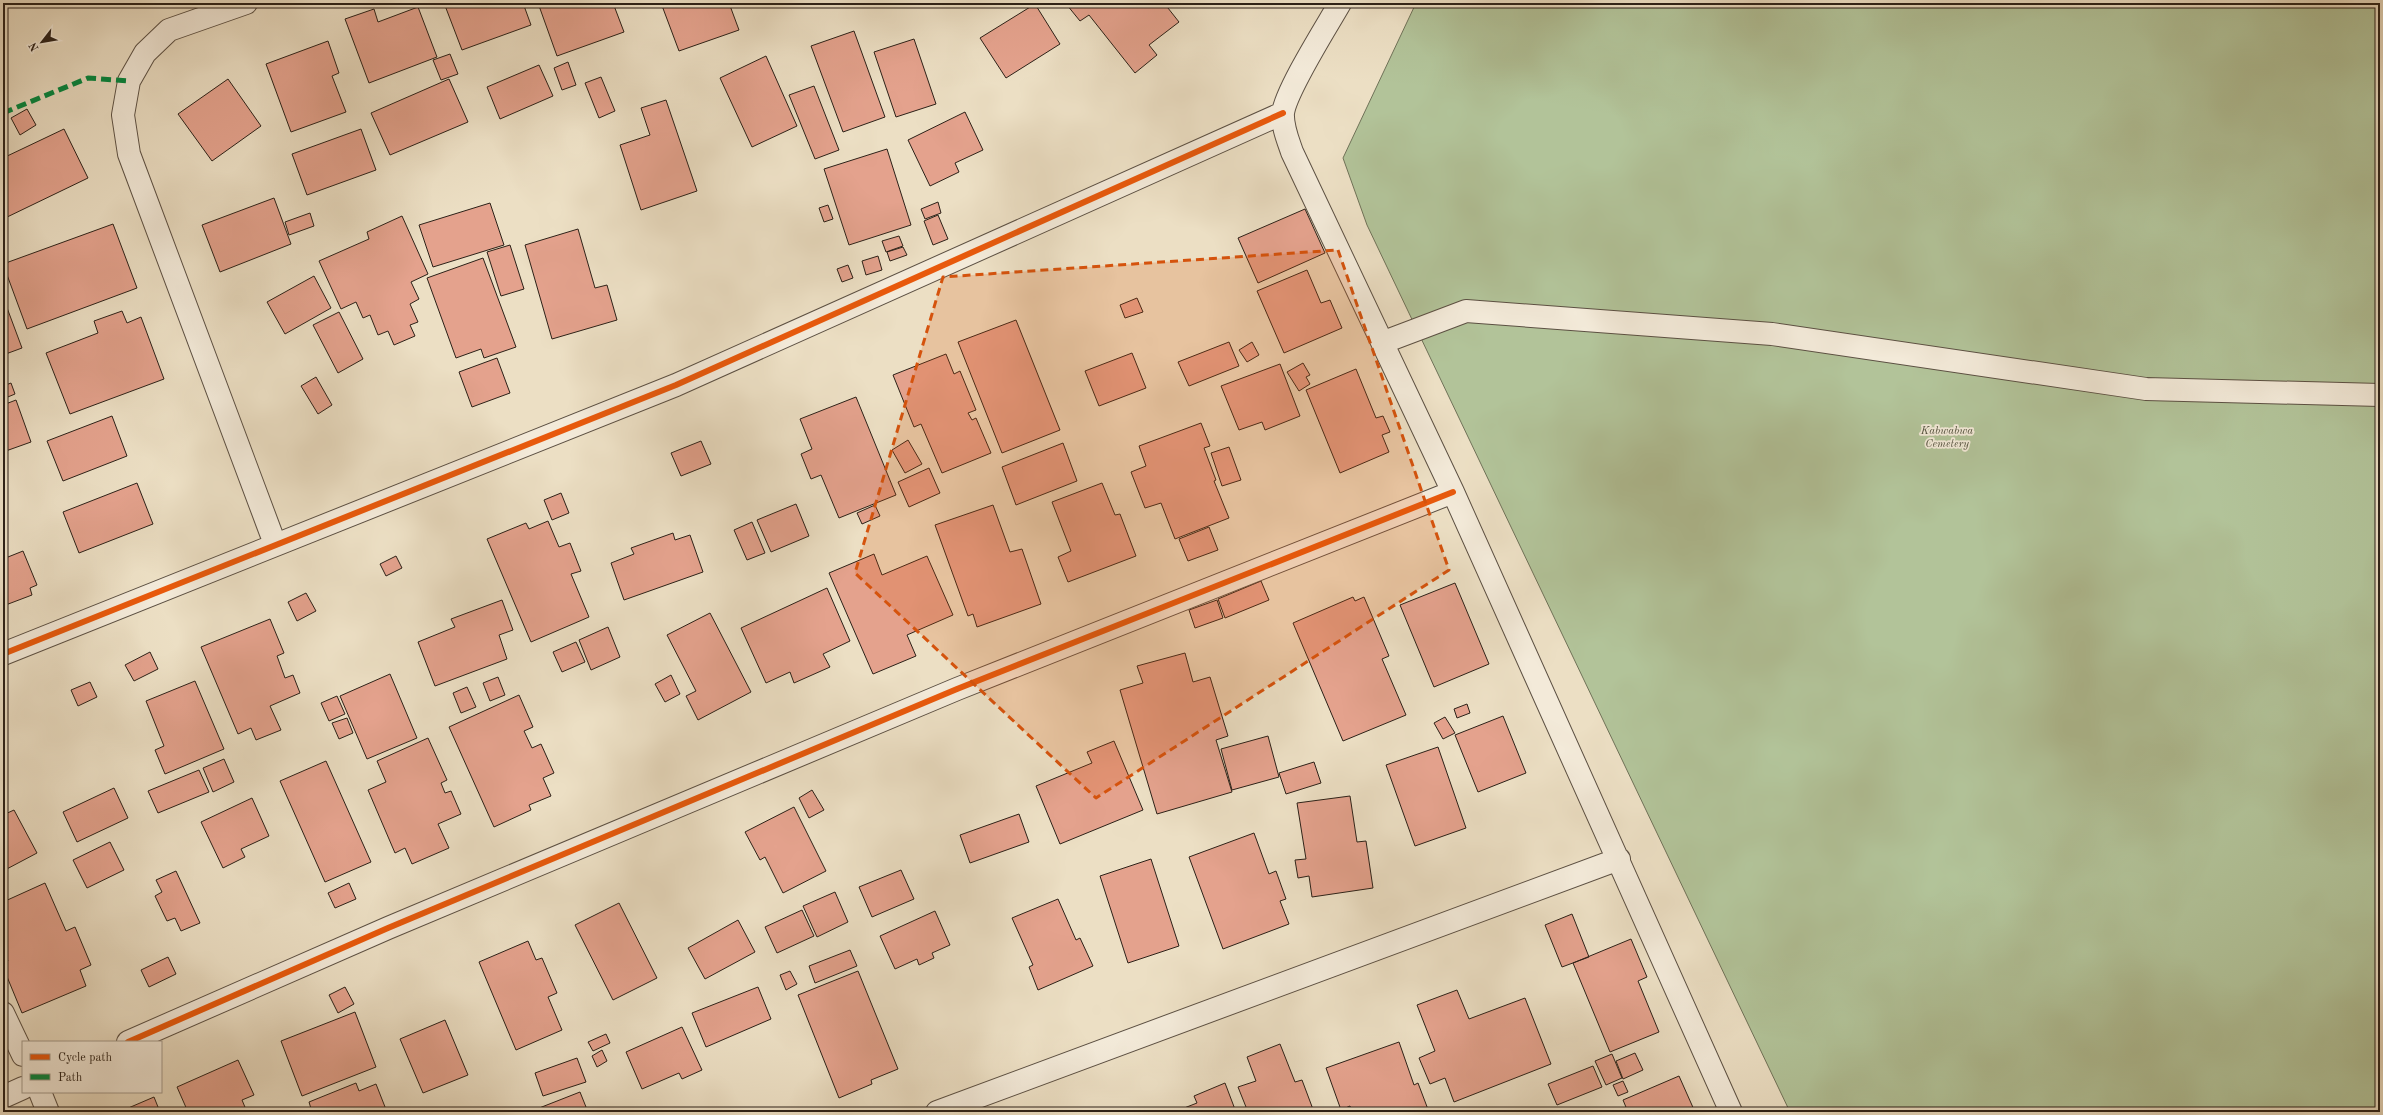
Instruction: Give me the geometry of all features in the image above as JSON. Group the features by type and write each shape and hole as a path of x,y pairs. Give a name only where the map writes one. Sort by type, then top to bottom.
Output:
{"street":[{"path":"246,3 169,30 145,53 129,81 123,115 128,154 275,544"},
{"path":"1340,3 1291,91 1283,113 1285,131 1292,152 1384,342 1453,492 1619,859 1731,1112"},
{"path":"3,654 676,384 1283,113"},
{"path":"1384,342 1466,311 1772,334 2146,389 2380,394"},
{"path":"130,1041 388,928 950,692 1453,492"},
{"path":"937,1112 1619,859"},
{"path":"3,1012 22,1053"},
{"path":"3,1097 22,1088"},
{"path":"40,1093 48,1112"}],"highlighted area":[{"path":"1338,250 1449,570 1096,798 855,573 943,277"}],"green space":[{"name":"Kabwabwa Cemetery","path":"1416,3 2380,3 2380,1112 1790,1112 1367,225 1343,158"}],"building":[{"path":"444,3 523,3 531,25 462,50"},
{"path":"538,3 613,3 624,32 557,56"},
{"path":"661,3 729,3 739,30 679,51"},
{"path":"1069,3 1164,3 1179,22 1149,45 1157,55 1135,73 1089,15 1080,21 1067,5"},
{"path":"1035,4 1060,44 1006,78 980,38"},
{"path":"418,7 437,57 369,83 345,19 374,9 378,22"},
{"path":"854,31 885,117 843,132 811,46"},
{"path":"914,39 936,104 896,117 874,52"},
{"path":"328,41 339,73 332,76 346,112 291,132 266,64"},
{"path":"450,54 458,74 441,80 433,60"},
{"path":"766,56 797,126 752,147 720,78"},
{"path":"568,62 576,85 562,90 554,68"},
{"path":"539,65 553,96 500,119 487,87"},
{"path":"601,77 615,111 599,118 585,83"},
{"path":"228,79 261,126 212,161 178,114"},
{"path":"449,79 468,122 390,155 371,113"},
{"path":"814,86 839,150 815,159 789,95"},
{"path":"666,100 697,191 641,210 620,145 650,135 641,108"},
{"path":"27,109 36,125 20,135 11,118"},
{"path":"965,112 983,150 955,163 959,172 930,186 908,140"},
{"path":"64,129 88,178 3,219 3,158"},
{"path":"361,129 376,170 307,195 292,154"},
{"path":"887,149 911,225 849,245 824,169"},
{"path":"274,198 291,244 220,272 202,225"},
{"path":"938,202 941,213 925,219 921,209"},
{"path":"490,203 504,245 433,267 419,225"},
{"path":"828,205 833,219 824,222 819,208"},
{"path":"1305,209 1325,253 1258,283 1238,238"},
{"path":"310,213 314,226 289,235 285,222"},
{"path":"938,215 948,239 933,245 924,221"},
{"path":"402,216 428,274 411,282 419,299 410,304 418,322 410,325 415,336 394,345 388,331 378,335 370,315 363,318 356,302 341,309 319,261 369,239 367,232"},
{"path":"113,224 137,288 27,329 3,264"},
{"path":"578,229 595,288 607,285 617,320 552,339 525,245"},
{"path":"899,236 903,246 886,252 882,241"},
{"path":"510,245 524,289 501,296 487,252"},
{"path":"903,247 907,255 890,261 887,252"},
{"path":"878,256 882,270 866,275 862,261"},
{"path":"483,258 516,347 484,358 481,349 456,358 427,278"},
{"path":"848,265 853,278 842,282 837,269"},
{"path":"1307,270 1321,303 1330,300 1342,328 1284,353 1257,291"},
{"path":"314,276 331,308 285,334 267,302"},
{"path":"3,297 22,348 3,355"},
{"path":"1137,298 1143,312 1125,318 1120,305"},
{"path":"122,311 127,323 141,317 164,379 70,414 46,353 98,333 94,321"},
{"path":"339,312 363,359 338,373 313,325"},
{"path":"1016,320 1060,430 1002,453 958,342"},
{"path":"1229,342 1239,366 1189,386 1178,362"},
{"path":"1252,342 1259,355 1247,362 1239,350"},
{"path":"1132,353 1146,388 1099,406 1085,371"},
{"path":"946,354 954,374 960,371 976,410 968,413 972,420 976,418 991,453 942,473 921,424 914,427 893,375"},
{"path":"497,358 510,393 472,407 459,372"},
{"path":"1303,363 1310,375 1306,377 1310,384 1299,391 1287,372"},
{"path":"1280,364 1300,416 1265,430 1262,422 1239,430 1221,386"},
{"path":"1356,369 1376,418 1383,416 1390,432 1382,435 1389,452 1340,473 1306,390"},
{"path":"316,377 332,405 318,414 301,386"},
{"path":"11,383 15,394 3,399 3,386"},
{"path":"856,397 896,495 839,518 821,475 811,479 801,454 812,449 800,419"},
{"path":"16,400 31,442 3,452 3,405"},
{"path":"112,416 127,456 63,481 47,441"},
{"path":"1201,423 1210,446 1204,448 1216,480 1214,481 1229,518 1175,539 1161,503 1145,508 1131,472 1146,466 1139,446"},
{"path":"908,440 922,464 905,473 892,450"},
{"path":"701,441 711,464 681,476 671,453"},
{"path":"1063,443 1077,481 1016,505 1002,467"},
{"path":"1229,447 1241,480 1222,486 1211,453"},
{"path":"929,468 940,493 909,507 898,482"},
{"path":"137,483 153,524 79,553 63,512"},
{"path":"1102,483 1115,515 1120,514 1136,556 1068,582 1058,557 1071,551 1052,502"},
{"path":"561,493 569,513 552,520 544,500"},
{"path":"796,504 809,536 771,552 757,520"},
{"path":"875,505 880,516 862,524 857,513"},
{"path":"993,505 1010,552 1022,549 1041,604 977,627 973,614 968,616 935,525"},
{"path":"548,521 559,547 570,543 581,571 571,574 589,617 531,642 487,539 526,523 529,529"},
{"path":"752,522 765,553 747,560 734,530"},
{"path":"1209,527 1218,550 1188,561 1179,539"},
{"path":"673,533 675,540 690,535 703,572 624,600 611,563 634,554 631,548"},
{"path":"23,551 37,585 30,588 32,595 3,606 3,559"},
{"path":"874,554 882,575 927,556 953,615 907,635 916,656 873,674 829,573"},
{"path":"396,556 402,568 386,576 380,564"},
{"path":"1261,581 1269,600 1225,618 1218,599"},
{"path":"1455,583 1489,664 1434,687 1400,605"},
{"path":"827,588 850,641 823,654 830,667 794,683 790,672 766,683 741,628"},
{"path":"306,593 316,611 297,621 288,602"},
{"path":"1353,597 1355,601 1364,597 1389,656 1382,659 1406,715 1343,741 1293,623"},
{"path":"502,600 513,630 499,635 507,659 435,686 418,642 455,627 451,619"},
{"path":"1217,600 1223,618 1195,628 1189,610"},
{"path":"710,613 751,692 698,720 686,696 696,691 667,635"},
{"path":"270,619 284,653 277,656 285,678 293,675 300,693 270,706 281,730 256,740 251,728 238,734 201,647"},
{"path":"608,627 620,657 591,670 579,640"},
{"path":"576,642 585,662 562,672 553,652"},
{"path":"150,652 158,669 134,681 125,665"},
{"path":"1185,653 1193,682 1210,677 1228,736 1216,740 1232,792 1157,814 1120,690 1143,683 1137,666"},
{"path":"390,674 417,738 367,759 340,696"},
{"path":"671,675 680,694 665,702 655,684"},
{"path":"498,677 505,695 490,701 483,683"},
{"path":"195,681 224,749 165,774 155,750 164,746 146,701"},
{"path":"90,682 97,697 78,706 71,690"},
{"path":"467,687 476,707 461,713 453,693"},
{"path":"519,695 533,727 524,731 532,748 541,744 554,773 543,778 551,796 529,805 531,810 494,827 449,727"},
{"path":"337,696 345,714 329,721 321,703"},
{"path":"1467,704 1470,713 1457,718 1454,709"},
{"path":"1503,716 1526,773 1478,792 1455,735"},
{"path":"1445,717 1455,733 1443,739 1434,723"},
{"path":"347,718 353,733 339,739 332,723"},
{"path":"1268,736 1279,777 1232,790 1221,749"},
{"path":"428,738 447,780 441,783 445,793 451,791 461,814 438,824 449,848 412,864 405,848 395,853 368,790 386,782 377,761"},
{"path":"1114,741 1143,810 1060,844 1036,786 1092,763 1087,752"},
{"path":"1438,747 1466,828 1415,846 1386,765"},
{"path":"224,759 234,782 213,792 203,768"},
{"path":"326,761 371,862 325,882 280,781"},
{"path":"1314,762 1321,783 1286,794 1279,773"},
{"path":"199,770 209,792 158,813 148,791"},
{"path":"114,788 128,818 77,842 63,812"},
{"path":"812,790 824,810 809,818 799,798"},
{"path":"1350,796 1357,842 1366,841 1373,888 1312,897 1309,876 1298,878 1295,860 1306,859 1297,803"},
{"path":"252,798 269,836 241,849 245,857 223,868 201,822"},
{"path":"794,807 826,871 783,893 765,857 760,860 745,832"},
{"path":"14,810 37,853 3,871 3,815"},
{"path":"1019,814 1029,842 970,863 960,835"},
{"path":"1254,833 1269,874 1276,871 1286,899 1280,901 1289,924 1223,949 1189,857"},
{"path":"110,842 124,870 87,888 73,860"},
{"path":"1151,859 1179,946 1128,963 1100,876"},
{"path":"901,870 914,899 872,917 859,887"},
{"path":"176,871 200,923 181,931 175,918 167,921 155,896 162,892 156,880"},
{"path":"45,883 66,931 75,927 91,965 80,970 86,986 22,1013 3,967 3,963 8,961 3,950 3,902"},
{"path":"349,883 356,899 335,908 328,893"},
{"path":"835,892 848,922 817,937 803,906"},
{"path":"1058,899 1076,940 1080,938 1093,966 1038,990 1029,967 1033,965 1012,918"},
{"path":"619,903 657,978 613,1000 575,925"},
{"path":"802,910 814,936 777,953 765,927"},
{"path":"935,911 950,945 932,953 934,958 919,965 917,959 895,969 880,936"},
{"path":"1572,914 1589,957 1562,967 1545,925"},
{"path":"738,920 755,952 705,979 688,948"},
{"path":"1631,939 1647,977 1638,981 1659,1032 1610,1052 1573,963"},
{"path":"528,941 536,960 542,958 557,993 548,997 562,1030 516,1050 479,962"},
{"path":"850,950 857,966 815,983 809,966"},
{"path":"168,957 176,974 149,987 141,970"},
{"path":"790,971 797,984 786,990 780,975"},
{"path":"858,971 898,1069 871,1080 872,1084 839,1098 798,995"},
{"path":"345,987 354,1004 338,1013 329,995"},
{"path":"758,987 771,1019 706,1047 692,1013"},
{"path":"1457,990 1469,1019 1525,998 1551,1064 1454,1102 1445,1078 1430,1084 1419,1058 1435,1051 1417,1005"},
{"path":"355,1012 376,1067 302,1096 281,1041"},
{"path":"445,1020 468,1075 423,1093 400,1039"},
{"path":"682,1027 702,1070 682,1079 679,1073 642,1089 626,1052"},
{"path":"606,1034 610,1043 593,1051 588,1042"},
{"path":"1399,1042 1414,1085 1418,1083 1429,1112 1352,1112 1350,1106 1341,1110 1326,1068"},
{"path":"1280,1044 1295,1082 1302,1080 1314,1112 1248,1112 1238,1087 1256,1081 1247,1057"},
{"path":"602,1050 607,1061 597,1067 592,1056"},
{"path":"1635,1053 1643,1070 1623,1079 1616,1061"},
{"path":"1612,1054 1622,1078 1606,1085 1595,1061"},
{"path":"577,1058 586,1082 543,1096 535,1073"},
{"path":"238,1060 254,1095 242,1100 247,1112 188,1112 177,1087"},
{"path":"1593,1066 1602,1087 1557,1105 1548,1084"},
{"path":"1679,1076 1695,1112 1628,1112 1623,1100"},
{"path":"1623,1081 1628,1092 1618,1096 1613,1085"},
{"path":"356,1083 359,1091 376,1084 387,1112 312,1112 309,1102"},
{"path":"1225,1083 1236,1112 1174,1112 1197,1103 1194,1096"},
{"path":"580,1092 588,1112 529,1112"},
{"path":"154,1097 160,1112 119,1112"}],"marked path":[{"path":"3,113 88,78 129,81"}],"cycle path":[{"path":"3,654 676,385 1283,113"},
{"path":"130,1041 388,928 957,689 1453,492"}]}
